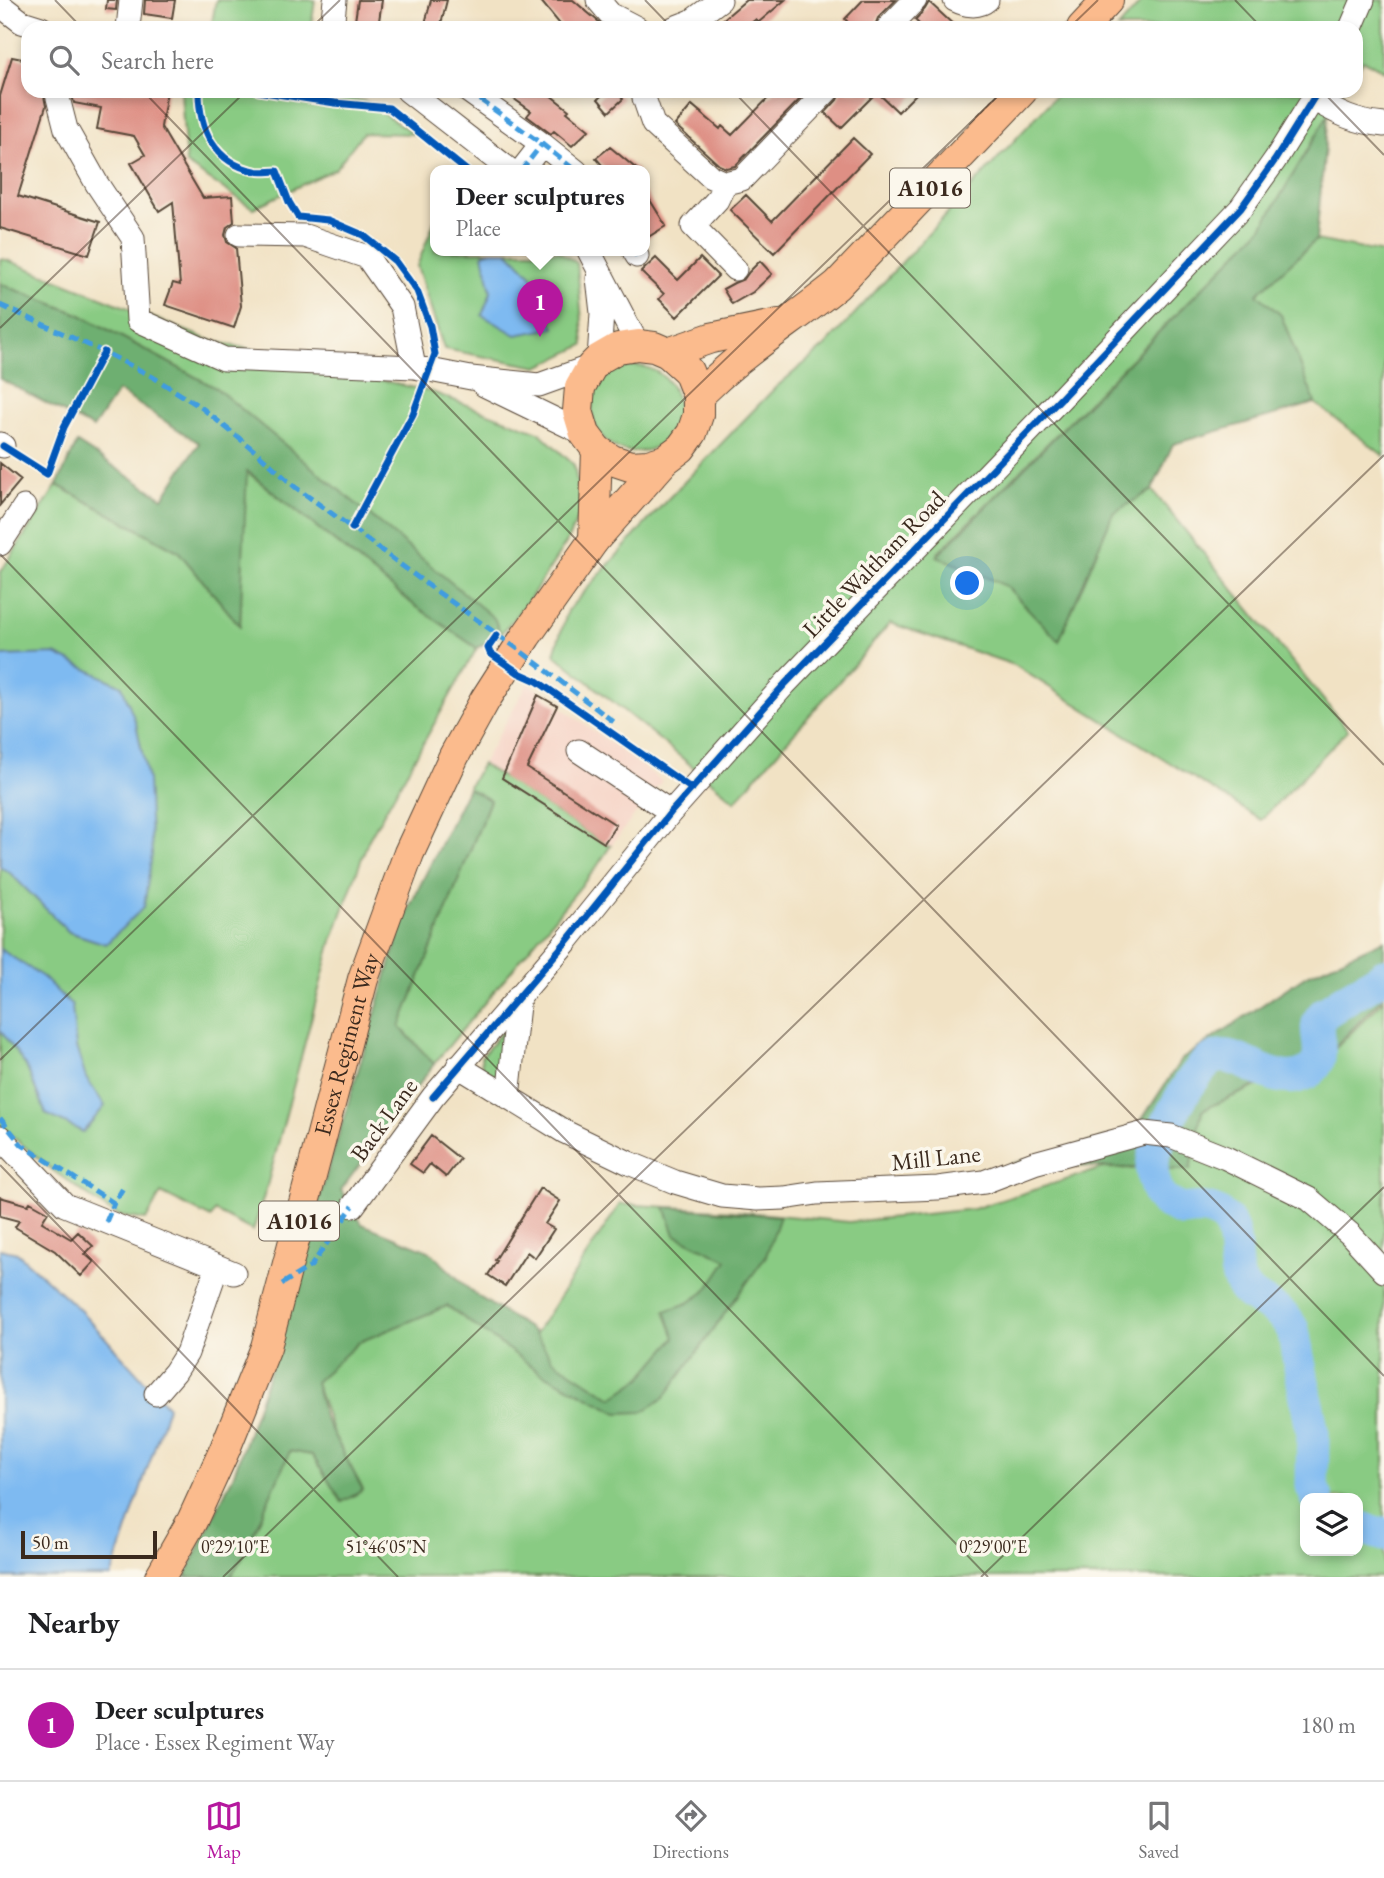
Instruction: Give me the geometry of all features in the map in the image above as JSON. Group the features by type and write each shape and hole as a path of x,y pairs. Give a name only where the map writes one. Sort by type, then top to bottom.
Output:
{"main road":[{"path":"1088,21 1108,0"},
{"name":"A1016","path":"698,396 735,361 806,311 837,285 1015,98"},
{"name":"A1016","path":"668,353 711,338 786,323"},
{"path":"594,540 591,442 578,411 580,387 595,363 618,348 638,345 654,347 668,353 688,371 698,396"},
{"name":"Essex Regiment Way","path":"160,1577 192,1521 225,1449 266,1347 363,979 410,853 454,756 485,700 526,636 594,540 692,433 698,415 698,396"},
{"path":"591,442 612,460 630,466 665,460"}],"street":[{"path":"129,21 131,0"},
{"path":"333,21 335,0"},
{"path":"598,0 610,14 623,21"},
{"path":"692,21 720,0"},
{"path":"895,21 915,0"},
{"path":"955,0 972,6 987,0"},
{"path":"1354,21 1363,0"},
{"path":"0,5 21,21"},
{"path":"58,98 66,129 97,184 133,238 138,320 224,359 414,367 471,378 539,385 595,363 602,313 593,260"},
{"path":"417,98 503,165"},
{"path":"478,98 568,165"},
{"path":"644,98 653,124 711,177 725,183 742,178 820,98"},
{"name":"Little Waltham Road","path":"458,1066 566,942 671,812 785,684 1233,216 1275,160 1313,98"},
{"path":"1320,98 1351,119 1384,125"},
{"path":"526,165 542,144"},
{"path":"725,183 717,200 693,226 735,269"},
{"path":"239,235 305,236 367,257 402,307 414,367"},
{"path":"593,260 638,345"},
{"path":"471,378 591,442"},
{"path":"0,544 24,507"},
{"path":"579,751 671,812"},
{"path":"509,1097 519,996"},
{"name":"Back Lane","path":"353,1206 458,1066"},
{"name":"Mill Lane","path":"458,1066 565,1132 628,1163 675,1182 722,1196 784,1198 817,1193 938,1188 984,1182 1034,1163 1144,1133 1171,1136 1226,1157 1309,1199 1350,1234 1384,1271"},
{"path":"0,1137 65,1205 225,1270 187,1353 156,1394"}],"shaded area":[{"path":"528,683 662,781 611,845 482,764"}],"green space":[{"path":"216,0 315,0 312,21 212,21"},
{"path":"1143,0 1384,0 1384,71 1363,60 1363,21 1124,21"},
{"path":"181,98 348,98 365,101 414,134 363,133 335,169 253,208 186,164"},
{"path":"1054,98 1339,98 1261,229 938,553 1002,581 1059,640 1113,513 1152,490 1348,730 1261,820 1014,665 890,623 735,801 554,654 568,610 664,503 775,388 825,346"},
{"path":"1328,115 1316,240 1257,294 1281,315 1315,403 1173,444 1152,490 1113,513 1059,641 1006,586 937,556 1261,229"},
{"path":"430,233 430,256 566,256 577,263 584,345 538,367 444,349 417,266"},
{"path":"1316,240 1384,253 1384,456 1315,403 1281,315 1256,294"},
{"path":"0,259 209,340 432,392 539,432 574,465 582,509 566,543 529,600 501,634 494,619 216,388 79,314 0,284"},
{"path":"0,284 79,314 216,388 494,618 501,634 477,648 414,605 247,471 240,626 178,551 57,485 77,443 163,498 199,443 118,391 93,428 0,379"},
{"path":"635,366 659,373 671,385 678,409 671,433 659,445 635,452 611,445 599,433 592,409 599,385 611,373"},
{"path":"246,471 414,605 477,648 368,841 331,944 253,1231 215,1211 211,1218 161,1193 146,1220 120,1216 55,1172 0,1126 0,573 57,485 178,551 240,625"},
{"path":"482,764 611,845 596,868 434,1064 400,1027 490,801 468,788"},
{"path":"468,788 490,800 400,1027 434,1064 341,1190 362,1224 429,1251 474,1294 533,1331 553,1360 612,1398 641,1378 675,1338 665,1311 688,1303 707,1290 727,1260 675,1235 665,1207 780,1216 766,1256 664,1398 642,1412 618,1413 540,1372 447,1306 359,1342 315,1382 324,1417 363,1490 342,1502 312,1455 290,1451 245,1553 230,1577 185,1577 233,1476 279,1345 300,1263 404,918"},
{"path":"1384,940 1384,996 1329,1053 1202,1110 1190,1170 1010,1164 1135,1130 1181,1060 1305,976"},
{"path":"1384,1000 1384,1577 230,1577 245,1553 289,1451 312,1455 342,1502 363,1490 333,1433 315,1382 359,1342 474,1294 535,1334 620,1204 849,1222 973,1209 1103,1168 1189,1170 1202,1110 1329,1055"},
{"path":"509,1023 501,1076 498,1079 482,1068 481,1057"}],"water":[{"path":"483,256 513,256 532,276 554,328 516,335 482,315 491,292"},
{"path":"55,654 122,686 136,723 148,780 152,854 144,907 106,944 69,932 10,873 0,867 0,656"},
{"path":"0,949 43,977 72,1006 76,1047 86,1078 105,1106 83,1132 46,1114 26,1066 0,1030"},
{"path":"0,1249 17,1253 81,1311 168,1407 111,1577 0,1577"}],"building":[{"path":"107,0 117,0 116,10 106,9"},
{"path":"145,0 175,0 172,18 144,14"},
{"path":"358,0 382,0 379,21 355,21"},
{"path":"431,0 447,0 442,21 426,21"},
{"path":"540,0 573,0 598,21 557,21"},
{"path":"746,0 785,0 760,21 721,21"},
{"path":"863,0 896,0 877,21 845,19"},
{"path":"929,2 949,21 916,21"},
{"path":"12,57 21,59 21,98 44,98 46,106 18,196 100,222 89,255 0,228 0,96"},
{"path":"73,98 166,98 161,127 203,198 232,196 234,222 227,227 225,235 227,242 236,248 241,306 234,328 165,305 173,283 180,285 173,202 159,211 131,163 145,155 134,136 97,129 101,108 74,103"},
{"path":"513,98 554,98 589,130 572,146 554,131 551,134 527,116 531,111"},
{"path":"622,98 623,99 609,112 598,99"},
{"path":"768,98 801,98 735,166 726,168 719,165 675,125 692,105 720,129 722,126 732,135"},
{"path":"871,98 841,128 825,113 837,100"},
{"path":"883,98 912,98 898,112"},
{"path":"853,138 870,154 774,253 730,210 746,195 772,221"},
{"path":"610,147 632,165 602,165 596,158"},
{"path":"650,200 666,226 650,236"},
{"path":"656,258 678,280 700,258 718,276 677,317 659,299 664,294 641,272"},
{"path":"760,261 772,274 753,292 732,304 723,289 744,279"},
{"path":"0,463 21,480 0,505"},
{"path":"538,695 557,706 527,768 616,825 604,843 502,778"},
{"path":"431,1136 460,1159 446,1177 430,1164 423,1173 410,1164"},
{"path":"540,1188 560,1201 545,1224 554,1229 535,1258 527,1252 505,1286 488,1275"},
{"path":"0,1197 28,1205 30,1202 48,1212 42,1222 71,1239 78,1232 93,1246 85,1254 94,1262 81,1276 55,1251 15,1227 19,1221 0,1216"}],"waterway":[{"path":"1315,1493 1312,1487 1313,1434 1293,1330 1279,1313 1242,1286 1236,1271 1232,1231 1222,1216 1203,1209 1182,1210 1164,1201 1157,1190 1152,1170 1158,1144 1174,1110 1193,1079 1211,1060 1232,1058 1281,1077 1307,1073 1315,1067 1318,1060 1317,1029 1322,1016 1384,975"},
{"path":"1363,1529 1384,1535"}],"marked path":[{"path":"478,98 568,165"},
{"path":"526,165 542,144"},
{"path":"0,305 104,352 153,377 202,408 295,487 614,722"},
{"path":"0,1118 22,1145 114,1203 123,1188"},
{"path":"106,1222 114,1203"},
{"path":"282,1284 311,1266 353,1206"}],"cycle path":[{"path":"200,98 206,131 219,152 241,167 258,172 277,171 298,217 328,220 363,235 395,261 417,291 430,326 435,354 413,414 352,528"},
{"path":"303,98 389,108 460,165"},
{"path":"433,1097 566,942 671,812 785,684 1241,208 1314,98"},
{"path":"3,446 47,474 64,427 104,352"},
{"path":"497,635 488,648 490,653 519,673 537,681 692,789"}],"place":[{"name":"Deer sculptures","path":"540,337"}]}
